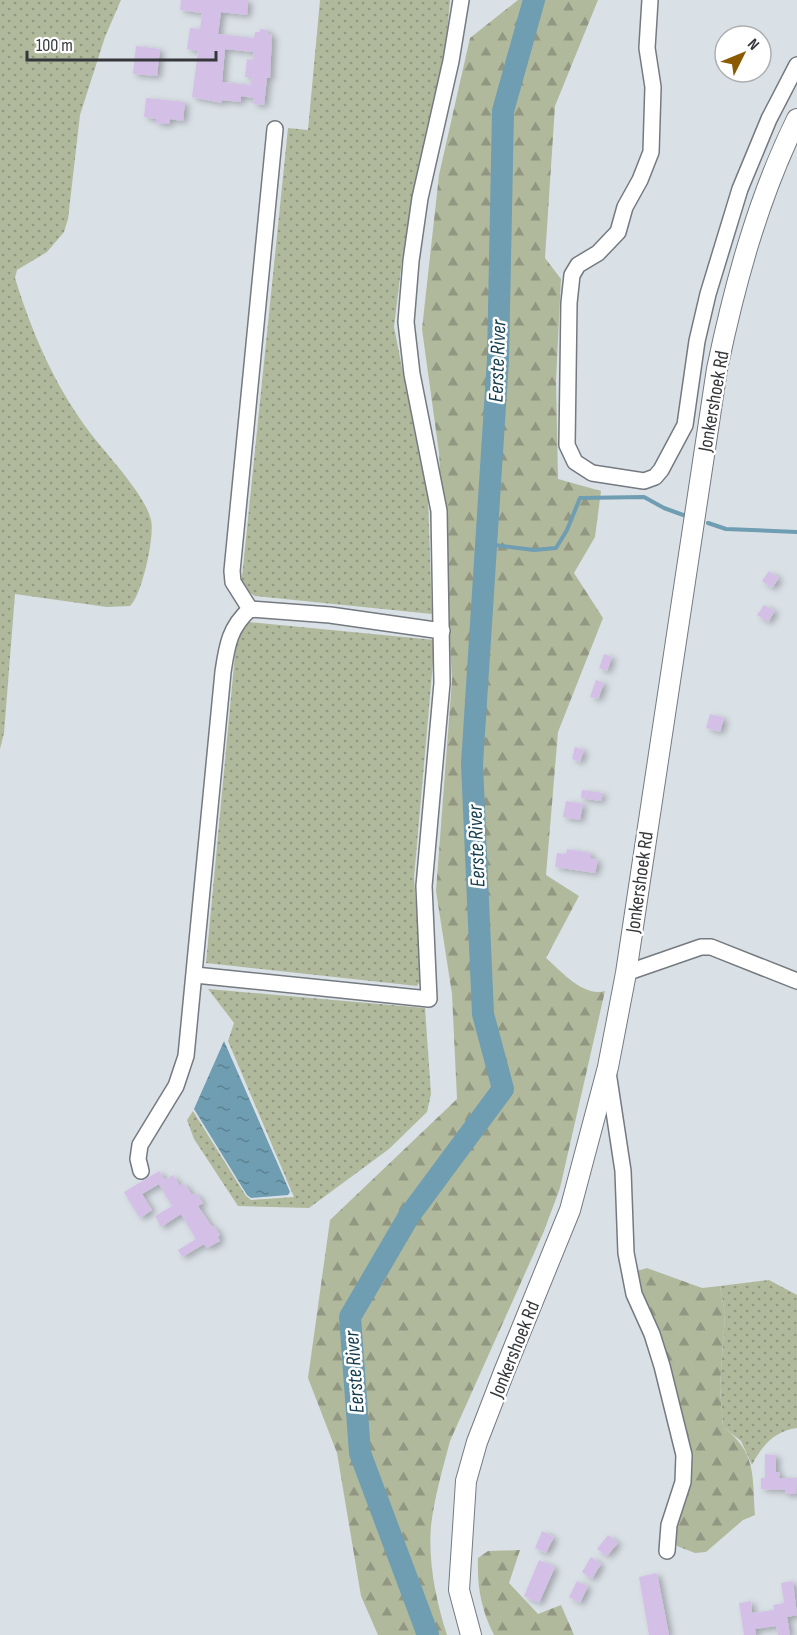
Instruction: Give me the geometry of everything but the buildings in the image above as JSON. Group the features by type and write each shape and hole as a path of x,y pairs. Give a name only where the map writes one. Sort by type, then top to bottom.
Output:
{"street":[{"path":"195,975 429,999 424,886 440,711 442,632 439,511 412,374 406,322 411,261 420,198 451,61 461,0"},
{"path":"651,0 646,48 653,87 651,152 640,180 625,207 618,232 598,254 578,265 572,275 569,303 567,445 575,462 592,473 631,480 650,479 661,470 683,433 697,341 718,257 754,154 797,65"},
{"name":"Jonkershoek Rd","path":"471,1635 459,1590 466,1481 477,1442 500,1382 570,1210 608,1067 626,973 717,369 728,315 758,211 797,119"},
{"path":"250,609 233,582 232,571 275,129"},
{"path":"250,609 330,615 442,632"},
{"path":"141,1171 138,1159 140,1145 183,1071 195,975 227,644 233,627 250,609"},
{"path":"626,973 701,947 711,947 797,981"},
{"path":"608,1067 623,1171 628,1263 634,1294 652,1334 662,1366 684,1455 682,1482 669,1525 667,1551"}],"green space":[{"path":"0,0 121,0 105,37 80,115 68,219 64,232 47,252 17,270 15,278 54,376 88,430 141,498 151,520 152,528 143,578 135,600 130,606 107,607 15,594 4,733 0,749"},
{"path":"320,0 450,0 445,56 430,130 417,174 402,261 394,327 428,499 432,614 255,596 241,587 288,128 308,130"},
{"path":"518,0 598,0 555,106 545,258 561,279 556,380 558,479 601,491 595,537 574,573 603,618 558,732 546,875 579,896 546,958 581,987 597,992 605,991 560,1188 544,1231 450,1441 439,1483 430,1540 436,1595 447,1635 378,1635 361,1596 337,1453 308,1378 330,1220 457,1099 452,994 436,891 452,680 439,453 422,329 439,175 470,38"},
{"path":"248,622 435,640 414,878 422,979 417,986 206,963 237,633"},
{"path":"208,989 425,1008 431,1094 427,1112 389,1149 309,1208 238,1206 194,1139 187,1120 193,1111 246,1196 251,1200 294,1197 228,1041 234,1023"},
{"path":"647,1268 702,1288 720,1286 725,1314 720,1386 723,1427 742,1446 751,1466 755,1515 743,1520 706,1552 695,1553 677,1546 674,1538 689,1482 641,1294 637,1271"},
{"path":"769,1280 797,1295 797,1428 782,1432 770,1440 752,1465 741,1441 723,1427 720,1386 725,1314 720,1286"},
{"path":"520,1550 509,1583 538,1614 561,1605 574,1635 494,1635 481,1598 478,1558 488,1551"}],"water":[{"path":"224,1041 290,1192 288,1195 251,1198 247,1195 194,1109"}],"waterway":[{"name":"Eerste River","path":"428,1635 360,1453 350,1317 409,1216 503,1089 483,1014 472,764 498,359 503,111 534,0"},
{"path":"486,544 534,550 556,548 567,530 580,498 644,497 686,516"},
{"path":"708,523 726,529 797,532"}]}
